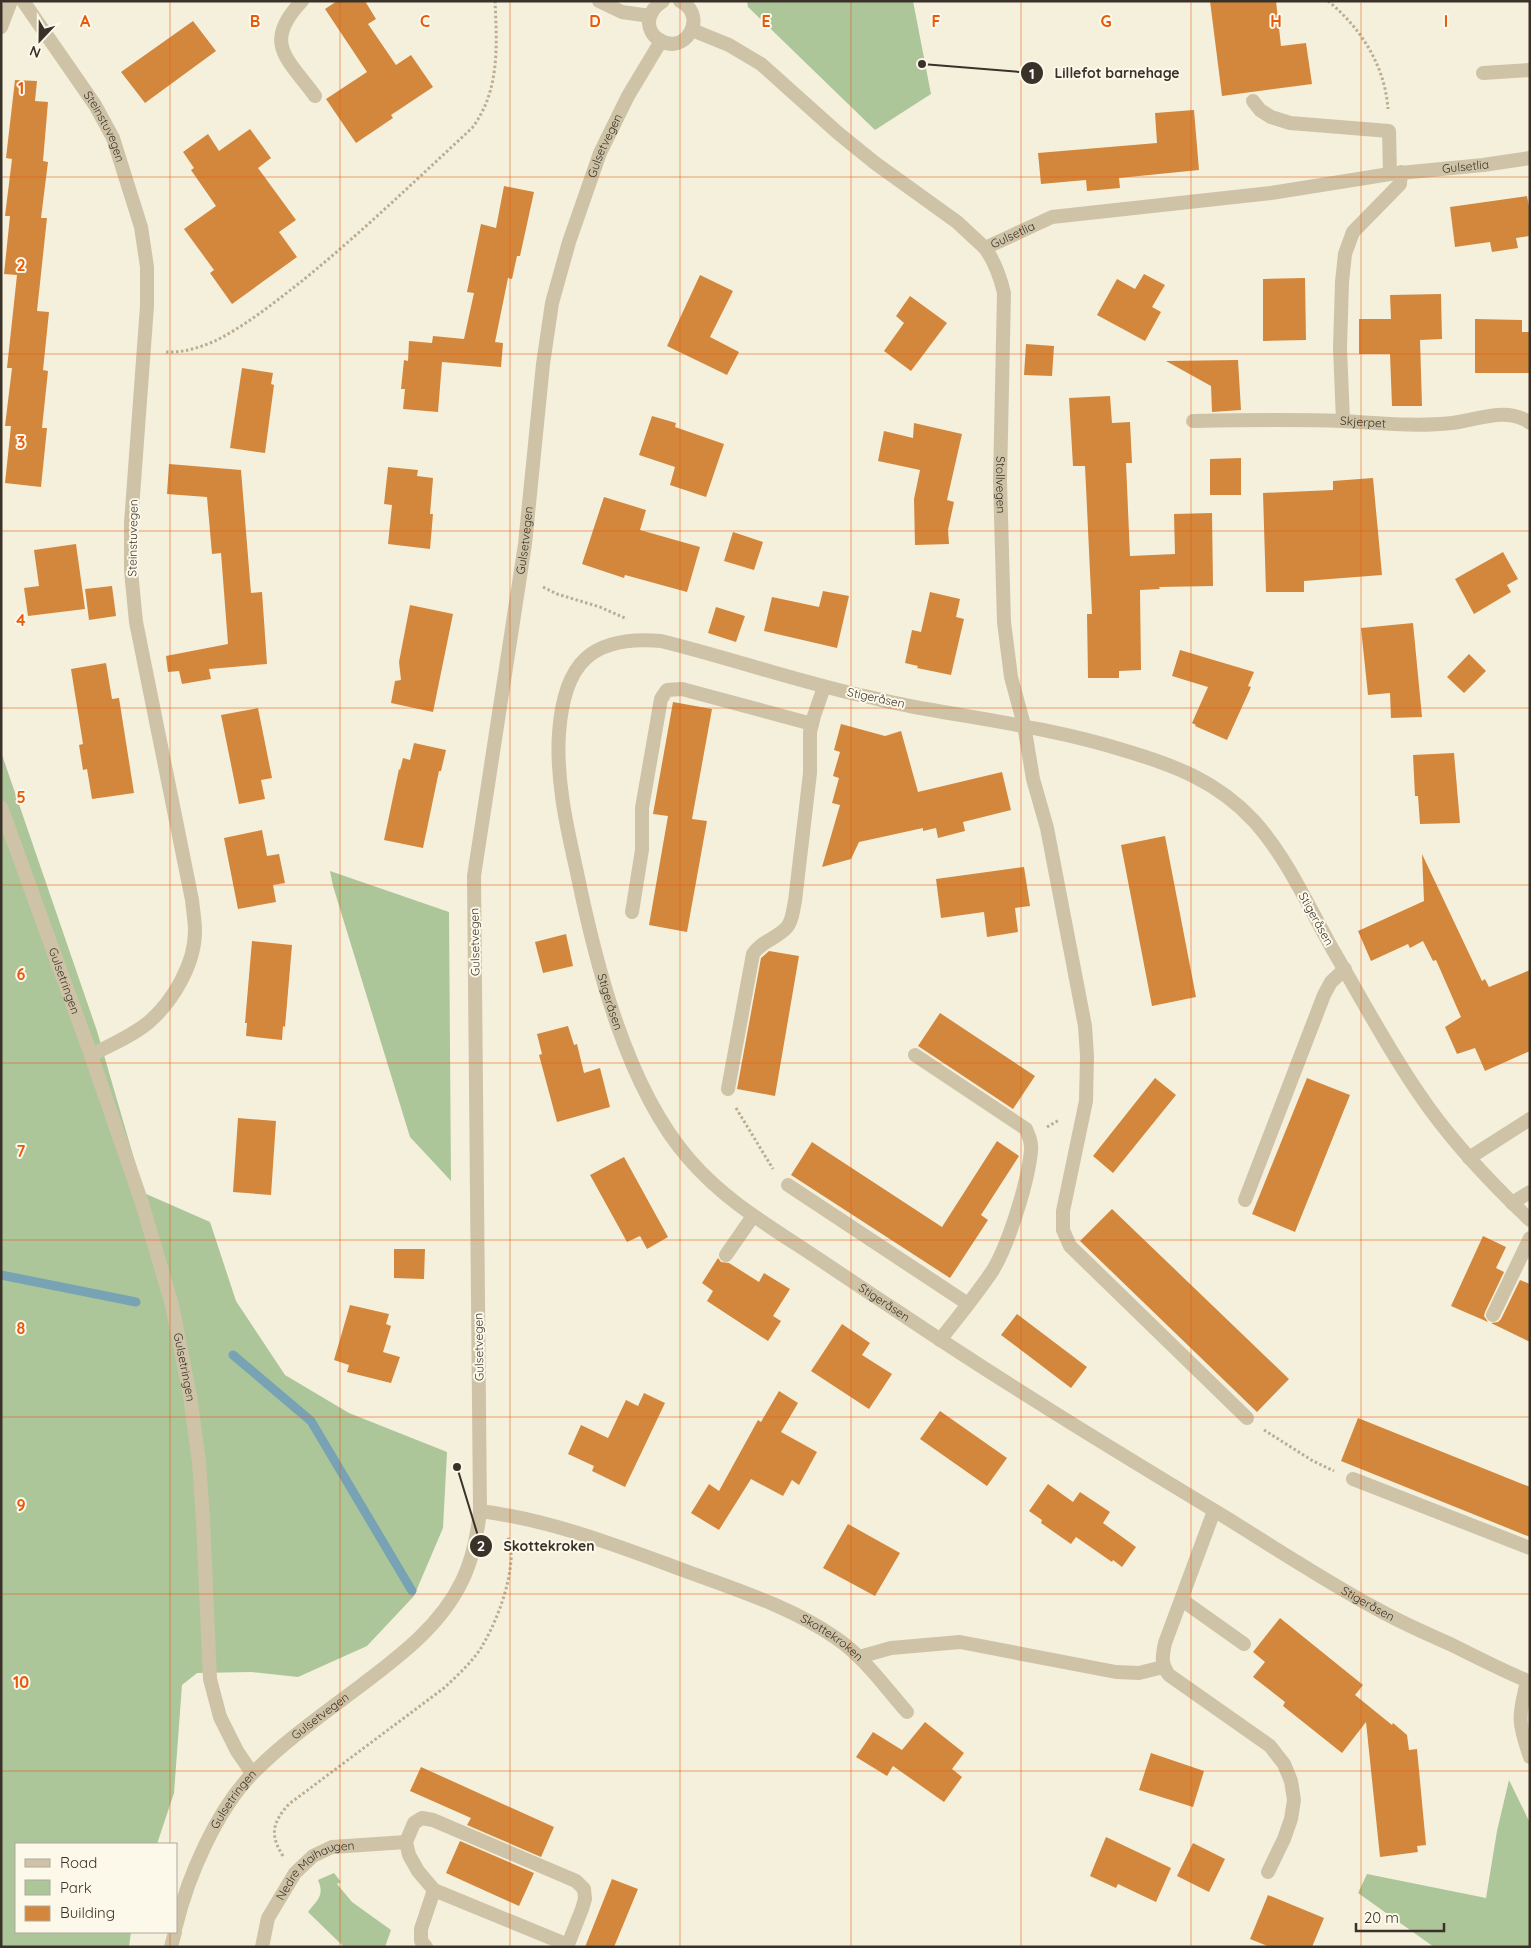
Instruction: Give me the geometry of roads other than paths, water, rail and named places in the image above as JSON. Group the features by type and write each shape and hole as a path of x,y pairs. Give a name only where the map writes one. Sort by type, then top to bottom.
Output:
{"street":[{"path":"1,27 11,1"},
{"name":"Steinstuvegen","path":"23,1 95,105 113,138 142,228 147,267 147,306 131,523 130,571 136,622 192,900 195,932 191,959 169,1000 149,1021 126,1037 91,1054"},
{"path":"302,1 289,15 283,25 280,41 283,52 315,96"},
{"path":"599,1 622,12 650,16"},
{"path":"664,1 653,9 650,16 651,30 655,37 661,41 675,44 688,36 692,30 694,19 692,13 680,1"},
{"name":"Gulsetlia","path":"692,30 729,46 761,64 838,133 956,222 986,248 1052,217 1272,193 1396,173 1530,158"},
{"name":"Gulsetvegen","path":"252,1773 302,1730 419,1639 437,1620 461,1582 476,1541 480,1511 474,876 525,544 543,364 552,303 568,242 600,153 628,96 661,41"},
{"path":"1483,73 1530,70"},
{"path":"1253,101 1260,110 1271,117 1290,123 1389,131 1396,173 1400,184 1353,232 1345,254 1342,282 1340,348 1343,421"},
{"name":"Stollvegen","path":"986,248 1000,275 1004,293 1000,481 1004,622 1011,677 1024,725"},
{"name":"Skjerpet","path":"1193,421 1343,421 1389,425 1431,425 1497,415 1513,415 1524,418 1530,423"},
{"name":"Stigeråsen","path":"1529,1682 1377,1609 1088,1435 753,1216 716,1188 687,1157 666,1128 647,1095 624,1041 603,978 568,833 560,784 558,746 560,714 564,692 573,673 588,656 609,644 638,639 661,641 824,687 924,709 1024,725 1092,740 1190,773 1238,804 1256,824 1293,877 1407,1076 1430,1110 1469,1158 1530,1220"},
{"path":"728,1089 753,954 757,947 787,927 791,919 795,901 810,773 812,724 824,687"},
{"path":"632,912 642,850 642,808 661,699 667,690 682,689 812,724"},
{"path":"1024,725 1033,778 1047,828 1085,1026 1087,1056 1086,1101 1063,1211 1063,1230 1070,1246 1247,1418"},
{"name":"Gulsetringen","path":"1,808 91,1054 142,1203 172,1305 190,1396 199,1462 210,1679 220,1717 237,1751 252,1773 228,1806 205,1846 188,1885 178,1919"},
{"path":"1245,1200 1324,994 1331,982 1345,969"},
{"path":"915,1055 1026,1129 1030,1138 1031,1150 1012,1228 993,1270 940,1340"},
{"path":"1469,1158 1530,1119"},
{"path":"788,1185 968,1304"},
{"path":"1512,1203 1530,1192"},
{"path":"726,1255 753,1216"},
{"path":"1493,1315 1530,1238"},
{"path":"1353,1479 1530,1548"},
{"name":"Skottekroken","path":"480,1511 505,1514 543,1523 628,1550 777,1606 838,1639 859,1657 907,1712"},
{"path":"1214,1511 1165,1643 1162,1657 1163,1667 1170,1675 1270,1746 1284,1764 1291,1781 1294,1800 1291,1819 1284,1839 1268,1872"},
{"path":"1182,1600 1244,1644"},
{"path":"859,1657 891,1648 960,1642 1116,1672 1139,1673 1163,1667"},
{"path":"1529,1682 1520,1712 1521,1730 1530,1757"},
{"path":"422,1818 434,1820 576,1881 584,1889 585,1899 568,1946 434,1890 418,1871 409,1856 406,1842 414,1823 422,1818"},
{"name":"Nedre Maihaugen","path":"262,1947 268,1918 295,1873 313,1856 332,1847 406,1842"},
{"path":"426,1947 421,1941 421,1929 434,1890"},
{"path":"172,1947 175,1933"}],"waterway":[{"path":"1,1275 136,1302"},
{"path":"233,1355 311,1421 412,1591"}],"place":[{"name":"Lillefot barnehage","path":"922,64"},
{"name":"Skottekroken","path":"457,1467"}]}
